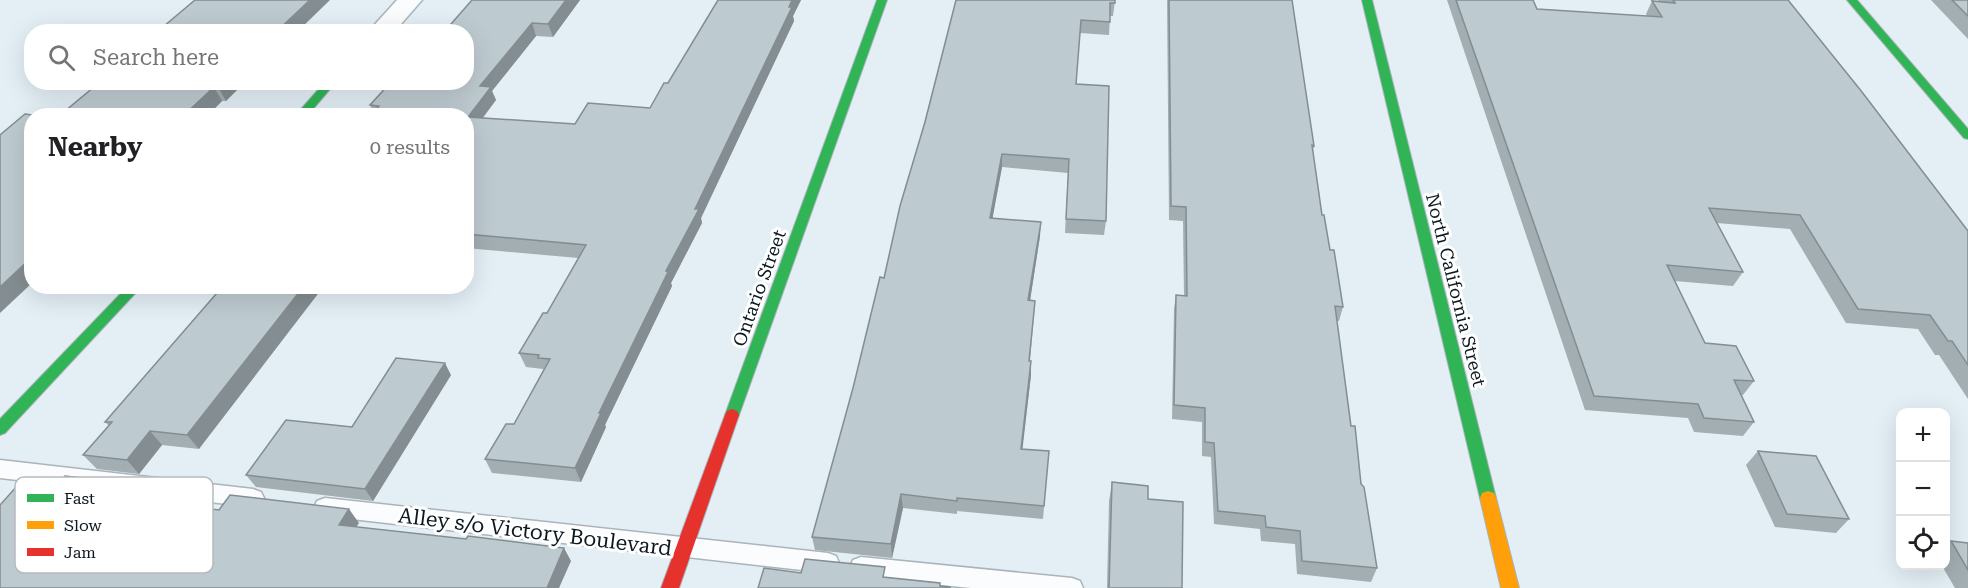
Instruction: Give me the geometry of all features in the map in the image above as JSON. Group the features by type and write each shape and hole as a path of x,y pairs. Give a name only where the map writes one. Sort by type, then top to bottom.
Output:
{"street":[{"path":"388,24 410,0"},
{"name":"Ontario Street","path":"670,588 882,0"},
{"name":"North California Street","path":"1367,0 1510,588"},
{"path":"1852,0 1968,136"},
{"path":"307,108 324,90"},
{"path":"0,429 128,294"}],"lane":[{"path":"0,469 68,477"},
{"path":"213,494 271,501"},
{"name":"Alley s/o Victory Boulevard","path":"307,505 684,549 1072,588"}],"building":[{"path":"195,0 310,0 284,24 166,24"},
{"path":"472,0 566,0 548,24 532,23 480,86 491,87 474,109 377,108 379,106 370,105 384,90 474,90 474,24 451,24"},
{"path":"718,0 792,0 789,7 792,7 695,209 699,209 666,271 668,272 599,413 601,413 575,468 485,459 506,424 514,424 550,359 538,358 539,355 519,353 543,313 547,313 586,245 474,235 474,117 575,124 588,103 650,108 664,83 668,83"},
{"path":"956,0 1115,0 1115,3 1110,3 1110,22 1081,20 1076,84 1109,86 1106,221 1066,219 1069,159 1002,154 990,218 1041,222 1028,300 1035,301 1021,449 1049,451 1044,506 957,498 957,501 901,494 891,544 812,537 853,388 880,277 884,278 900,206 925,122"},
{"path":"1169,0 1292,0 1322,215 1324,215 1330,250 1334,250 1343,307 1335,306 1351,426 1355,426 1361,484 1364,487 1377,568 1302,561 1300,531 1266,527 1265,516 1218,511 1214,443 1205,442 1205,408 1174,405 1176,295 1187,296 1186,207 1171,206"},
{"path":"1456,0 1533,0 1537,9 1662,17 1652,1 1675,3 1673,0 1788,0 1862,92 1968,231 1968,365 1930,315 1858,309 1800,215 1709,208 1743,272 1667,265 1705,343 1736,346 1754,381 1734,380 1754,422 1704,418 1698,404 1594,396"},
{"path":"1952,0 1968,0 1968,16"},
{"path":"90,90 211,90 192,108 69,108"},
{"path":"24,115 24,264 0,287 0,135"},
{"path":"216,294 298,294 187,435 150,431 127,460 83,455 112,422 105,422"},
{"path":"396,358 445,363 365,489 246,475 286,420 352,427"},
{"path":"1758,451 1816,456 1849,519 1787,514"},
{"path":"1112,482 1148,486 1148,499 1183,502 1182,588 1109,588"},
{"path":"15,488 15,573 213,573 213,509 219,510 230,495 349,509 339,525 466,539 468,536 564,548 547,588 0,588 0,505"},
{"path":"1951,541 1968,543 1968,570"},
{"path":"805,559 885,567 883,577 940,583 940,586 950,588 758,588 764,568 801,573"}],"traffic: fast":[{"path":"732,415 882,0"},
{"path":"1367,0 1488,498"},
{"path":"1852,0 1968,136"},
{"path":"307,108 324,90"},
{"path":"0,429 128,294"}],"traffic: slow":[{"path":"1488,498 1510,588"}],"traffic: jam":[{"path":"670,588 732,415"}]}
